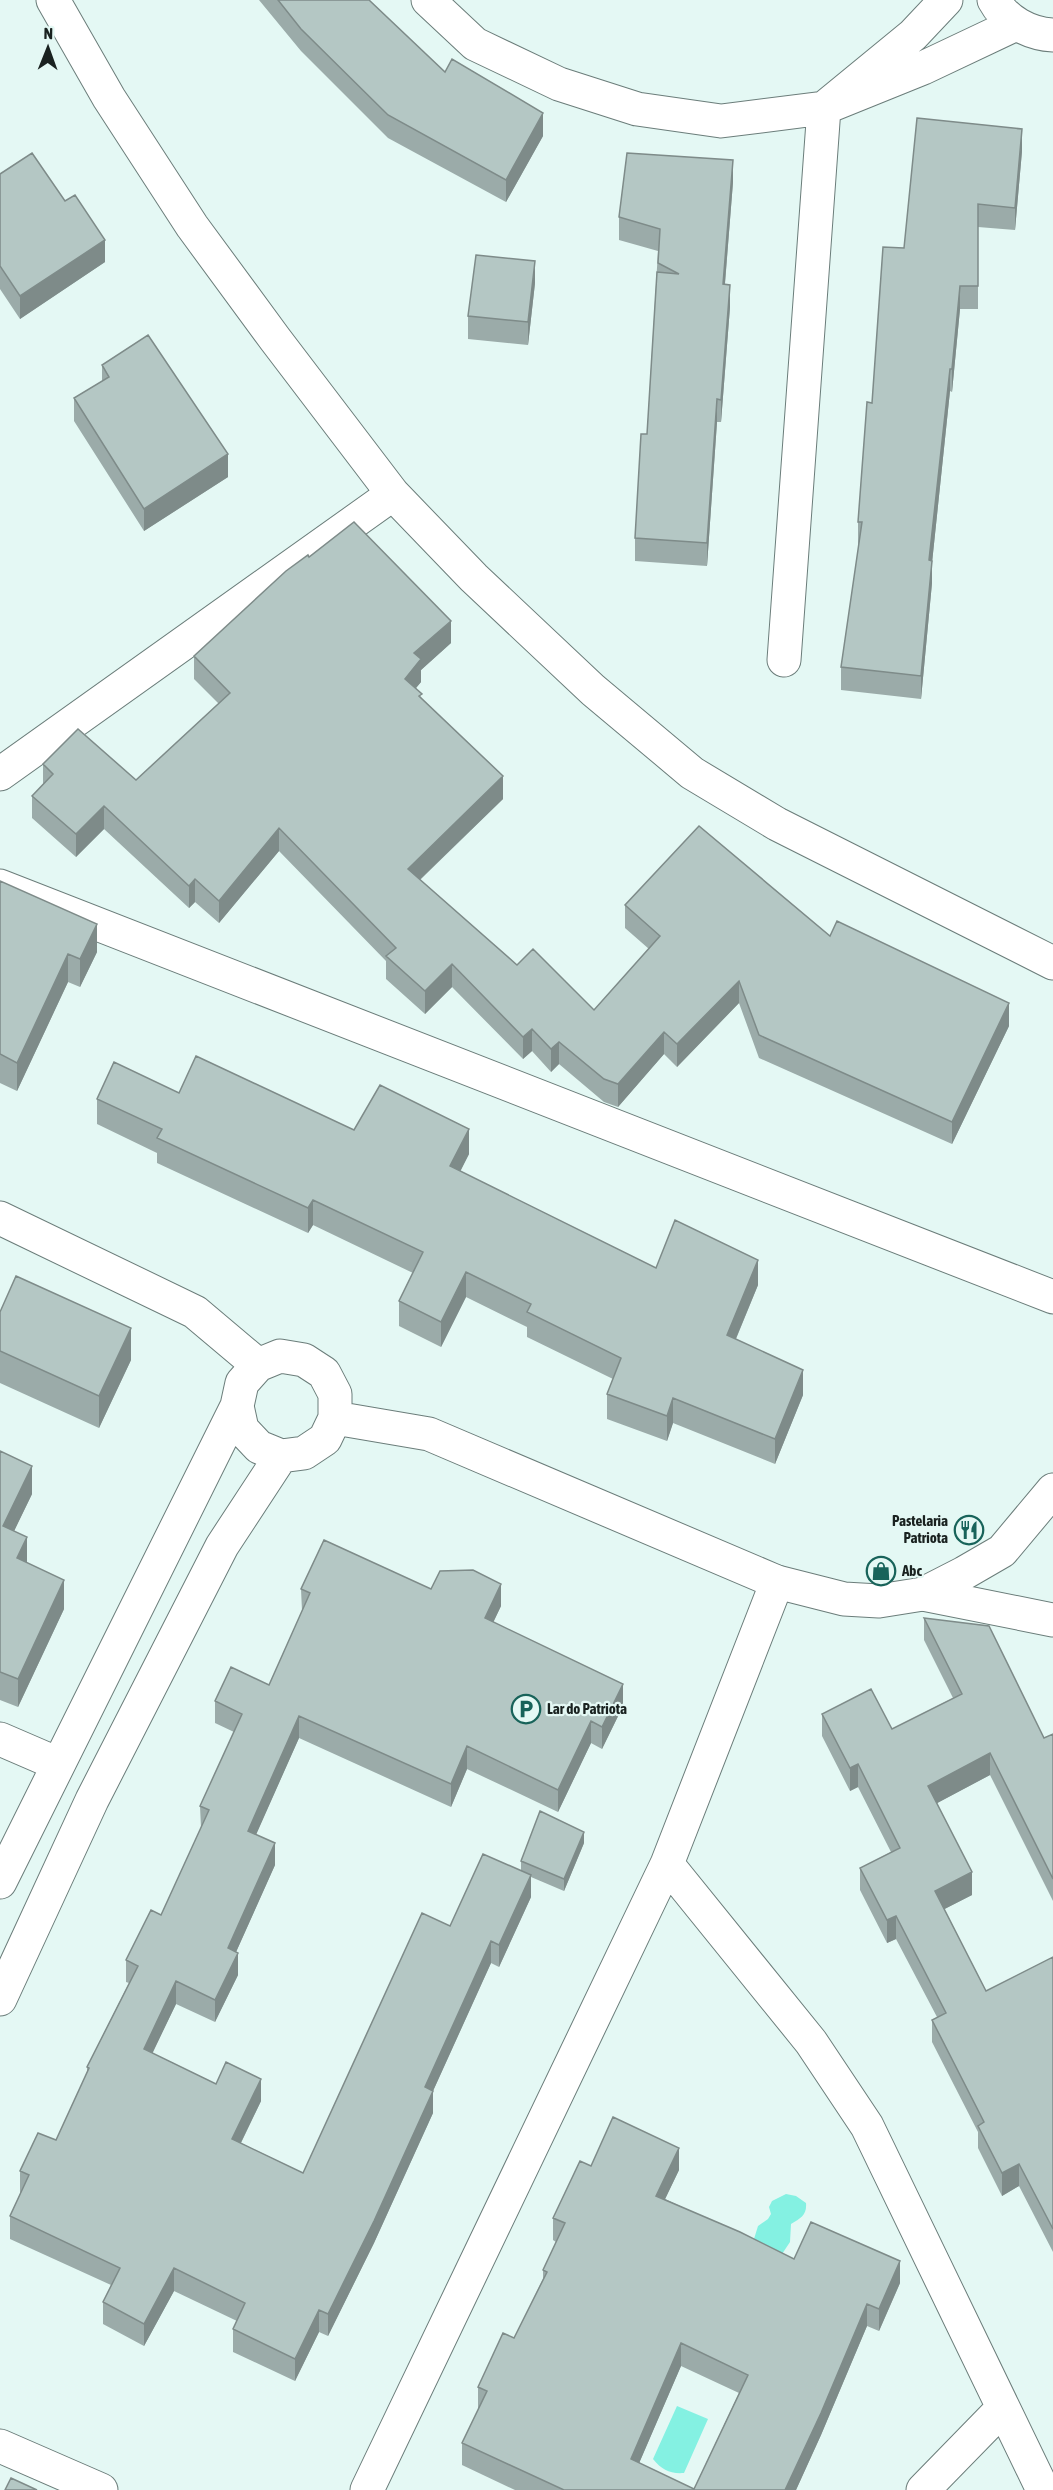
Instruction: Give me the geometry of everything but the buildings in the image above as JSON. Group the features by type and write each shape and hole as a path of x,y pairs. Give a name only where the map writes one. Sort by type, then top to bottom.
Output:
{"street":[{"path":"53,0 109,98 192,226 393,494 474,578 584,682 692,773 777,824 1053,963"},
{"path":"428,0 475,44 559,84 637,109 721,121 824,108 923,68 1016,24"},
{"path":"784,660 824,108 913,35 946,0"},
{"path":"994,0 998,8 1016,24 1038,34 1053,35"},
{"path":"0,774 393,494"},
{"path":"0,886 1053,1297"},
{"path":"0,1218 195,1312 258,1365"},
{"path":"0,1882 237,1406 242,1383 258,1365 280,1356 304,1360 324,1373 335,1394 335,1418 325,1439 304,1453 281,1456 259,1447 242,1430 237,1406"},
{"path":"335,1418 429,1434 777,1582 844,1599 879,1601 923,1594 1002,1551 1053,1490"},
{"path":"0,1999 92,1800 217,1556 281,1456"},
{"path":"367,2490 668,1864 777,1582"},
{"path":"923,1594 1053,1620"},
{"path":"0,1739 58,1764"},
{"path":"668,1864 811,2042 867,2126 1002,2409 1044,2490"},
{"path":"923,2490 1002,2409"},
{"path":"0,2446 101,2490"}],"shaded area":[{"path":"786,2194 796,2196 806,2203 806,2207 803,2216 791,2224 790,2242 782,2254 754,2239 758,2226 771,2214 769,2207 772,2201"},
{"path":"677,2406 708,2419 684,2473 667,2471 653,2459"}],"place":[{"name":"Pastelaria Patriota","path":"969,1530"},
{"name":"Abc","path":"881,1571"},
{"name":"Lar do Patriota","path":"526,1709"}]}
